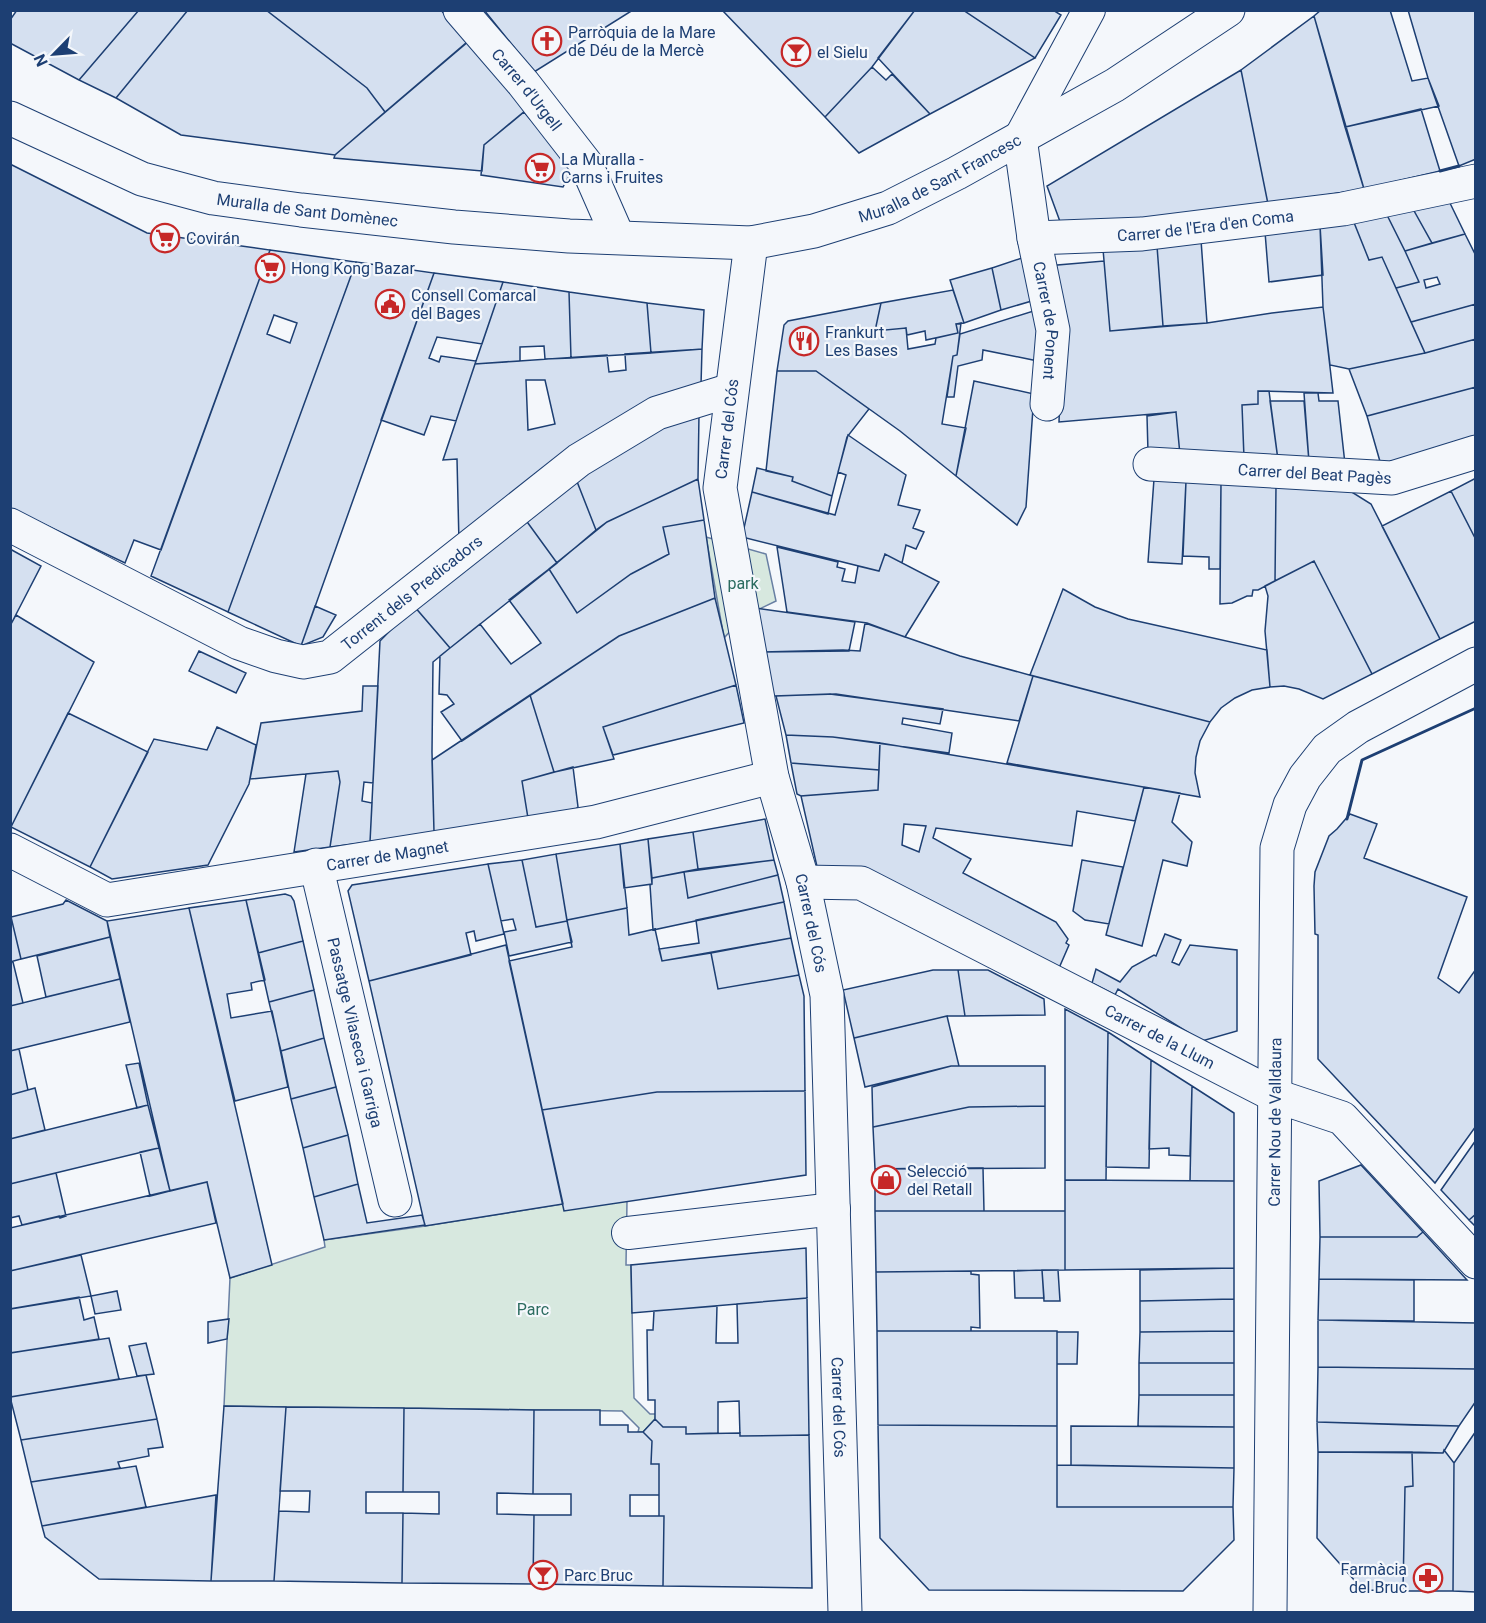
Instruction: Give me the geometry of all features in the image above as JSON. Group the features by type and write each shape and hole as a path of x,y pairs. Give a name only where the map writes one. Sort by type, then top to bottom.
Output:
{"street":[{"name":"Carrer d'Urgell","path":"460,10 523,83 586,164 618,237"},
{"path":"1034,238 1020,138 1089,10"},
{"name":"Muralla de Sant Francesc","path":"618,237 751,243 814,231 888,208 1115,85 1228,10"},
{"name":"Muralla de Sant Domènec","path":"10,118 142,180 213,198 454,227 569,236 618,237"},
{"name":"Carrer de l'Era d'en Coma","path":"1034,238 1142,234 1343,209 1476,181"},
{"name":"Carrer de Ponent","path":"1034,238 1053,330 1047,404"},
{"name":"Carrer del Cós","path":"751,243 720,488 772,777 803,882 827,995 845,1612"},
{"name":"Torrent dels Predicadors","path":"10,525 239,642 276,656 303,662 330,657 579,460 657,413 731,390"},
{"name":"Carrer del Beat Pagès","path":"1150,464 1392,478 1476,452"},
{"name":"Carrer Nou de Valldaura","path":"1270,1612 1277,848 1290,805 1305,777 1327,749 1358,727 1476,664"},
{"name":"Carrer de Magnet","path":"10,850 107,900 596,822 772,777"},
{"name":"Passatge Vilaseca i Garriga","path":"316,865 395,1200"},
{"name":"Carrer de la Llum","path":"803,882 861,883 1276,1096 1342,1119 1476,1262"},
{"path":"627,1233 834,1209"}],"green space":[{"name":"park","path":"706,537 766,554 776,601 743,617 724,638"},
{"name":"Parc","path":"627,1201 626,1265 631,1265 634,1398 650,1414 656,1414 655,1419 643,1432 638,1432 639,1428 622,1411 224,1406 230,1278 325,1247 324,1240 563,1204"}],"building":[{"path":"17,10 139,10 79,80 10,43 10,20"},
{"path":"139,10 188,10 116,98 79,80"},
{"path":"188,10 266,10 367,88 385,112 335,155 181,135 116,98"},
{"path":"266,10 441,10 467,42 385,112 367,88"},
{"name":"Parròquia de la Mare de Déu de la Mercè","path":"484,10 633,10 534,72"},
{"path":"722,10 915,10 872,67 825,117"},
{"path":"915,10 963,10 1035,58 930,114 878,58"},
{"path":"963,10 1053,10 1061,15 1035,58"},
{"path":"1321,10 1390,10 1412,81 1428,78 1439,106 1345,127 1314,16"},
{"path":"1408,10 1476,10 1476,159 1459,166 1428,78"},
{"path":"1314,16 1364,189 1268,204 1241,70"},
{"path":"469,41 526,110 484,145 482,171 334,158 335,155"},
{"path":"872,67 886,80 892,74 930,114 859,153 825,117"},
{"path":"1241,70 1268,204 1062,227 1047,186"},
{"path":"1421,109 1440,171 1364,189 1345,127"},
{"path":"524,112 573,169 563,187 481,175 484,145"},
{"path":"10,164 147,233 270,250 161,550 134,540 125,563 10,508"},
{"path":"1448,199 1465,234 1432,243 1413,209"},
{"path":"1413,209 1432,243 1405,251 1387,215"},
{"path":"1387,215 1419,282 1396,288 1382,257 1369,260 1353,220"},
{"path":"1353,220 1369,260 1382,257 1425,353 1349,369 1330,365 1323,307 1320,225"},
{"path":"1320,225 1323,275 1269,282 1265,232"},
{"path":"1465,234 1476,256 1476,304 1411,322 1396,288 1419,282 1405,251","holes":["1437,277 1440,284 1426,288 1424,280"]},
{"path":"1201,240 1207,323 1163,326 1157,246"},
{"path":"1157,246 1163,326 1110,331 1103,249"},
{"path":"270,250 356,262 228,612 151,576","holes":["274,315 297,323 290,343 267,334"]},
{"path":"1031,255 1042,298 1001,310 992,268"},
{"path":"1104,261 1110,331 1207,323 1323,307 1333,393 1258,391 1258,404 1242,405 1244,458 1180,455 1176,412 1059,422 1062,338 1046,266"},
{"path":"356,262 434,273 301,646 228,612"},
{"path":"992,268 1001,310 964,323 950,280"},
{"path":"434,273 503,282 482,344 437,337 429,358 439,362 441,356 476,361 456,421 431,416 424,435 381,420"},
{"path":"503,282 569,292 571,358 545,359 544,346 520,347 520,361 475,364"},
{"path":"953,290 964,323 956,324 958,333 926,340 925,331 907,335 906,328 875,331 881,303"},
{"path":"569,292 647,303 651,353 571,358"},
{"path":"647,303 704,310 702,349 651,353"},
{"path":"881,303 875,331 906,328 908,349 935,344 936,338 958,333 956,324 961,323 957,355 953,356 942,424 966,428 956,476 900,431 816,371 777,371 784,325 788,321"},
{"path":"1476,304 1476,339 1425,353 1411,322"},
{"path":"1043,308 1038,361 983,350 982,360 958,366 954,397 947,397 953,356 957,355 960,334"},
{"path":"1476,339 1476,387 1367,416 1349,369 1425,353"},
{"path":"702,349 701,385 459,543 457,459 443,460 475,364 607,355 609,372 626,370 625,354","holes":["526,380 545,380 555,424 528,430"]},
{"path":"777,371 816,371 869,409 847,437 832,496 792,481 793,477 766,471"},
{"path":"974,381 1034,394 1026,507 1017,525 956,476"},
{"path":"1476,387 1476,438 1381,465 1367,416"},
{"path":"1258,391 1269,391 1278,460 1244,458 1242,405 1258,404"},
{"path":"1304,393 1318,393 1319,401 1338,401 1345,464 1309,462"},
{"path":"1270,401 1304,401 1309,462 1278,460"},
{"path":"1176,412 1180,455 1148,452 1147,416"},
{"path":"699,414 698,479 607,522 596,530 576,479 649,432"},
{"path":"848,435 906,475 898,505 920,510 913,528 924,532 916,549 906,545 902,563 885,554 879,571 742,537 752,492 835,515 846,475 838,472"},
{"path":"757,468 793,477 792,481 832,496 828,514 752,492"},
{"path":"1476,478 1476,540 1451,491"},
{"path":"576,479 596,530 557,563 525,519"},
{"path":"698,479 704,520 663,527 669,554 631,574 577,613 549,569 607,522"},
{"path":"1154,479 1186,481 1182,564 1148,562"},
{"path":"1186,481 1221,483 1220,569 1209,569 1209,557 1183,556"},
{"path":"1221,483 1276,486 1275,581 1258,590 1253,590 1252,596 1232,603 1220,604"},
{"path":"1276,486 1347,489 1371,504 1440,639 1372,674 1314,561 1275,581"},
{"path":"1451,491 1476,540 1476,621 1440,639 1382,526"},
{"path":"525,519 557,563 450,648 414,606"},
{"path":"704,520 715,598 619,636 462,741 441,712 454,704 447,695 439,694 440,656 480,624 511,664 541,643 509,600 549,569 577,613 631,574 669,554 663,527"},
{"path":"777,547 838,562 837,567 845,569 842,581 855,583 858,566 879,571 885,554 939,582 905,637 867,623 787,612"},
{"path":"10,549 41,566 10,626"},
{"path":"1314,561 1372,674 1323,699 1299,689 1284,686 1270,687 1265,631 1268,596 1265,586"},
{"path":"1063,589 1095,607 1128,619 1267,650 1270,687 1252,690 1235,698 1221,708 1210,722 1030,675"},
{"path":"715,598 736,685 603,727 614,759 554,772 530,695 619,636"},
{"path":"315,606 336,615 323,637 301,646"},
{"path":"414,606 450,648 433,662 434,832 370,842 380,641"},
{"path":"755,608 855,622 849,651 763,652"},
{"path":"16,615 94,662 11,827 10,626"},
{"path":"865,623 960,656 1033,676 1019,721 836,694 773,696 763,652 860,651"},
{"path":"199,651 246,673 236,693 189,671"},
{"path":"1033,676 1210,722 1200,741 1196,757 1195,773 1200,797 1007,763"},
{"path":"736,685 744,723 613,755 603,727"},
{"path":"363,686 378,686 373,783 364,782 362,801 372,803 370,842 330,847 340,782 338,771 250,779 261,723 362,711"},
{"path":"830,694 943,709 940,724 903,718 902,724 952,733 949,753 833,737 786,735 776,696"},
{"path":"530,695 554,772 522,781 528,818 434,832 432,760"},
{"path":"68,713 148,752 90,867 11,827"},
{"path":"217,727 256,745 249,784 208,865 112,879 90,867 154,739 207,750"},
{"path":"786,735 833,737 880,743 879,770 791,763"},
{"path":"880,743 1144,787 1135,821 1077,811 1072,846 936,828 933,838 971,859 963,873 1056,922 1068,939 1066,943 1069,945 1059,968 818,871 801,796 878,790","holes":["904,824 926,826 919,852 902,845"]},
{"path":"791,763 879,770 878,790 801,796 797,794"},
{"path":"573,767 578,807 528,818 522,781"},
{"path":"338,771 340,782 330,847 294,852 306,774"},
{"path":"1144,787 1180,793 1172,822 1192,842 1187,866 1163,860 1142,946 1106,935"},
{"path":"1350,814 1377,824 1364,858 1467,897 1438,978 1459,993 1476,969 1476,1126 1435,1183 1318,1059 1318,935 1315,934 1315,872 1329,836"},
{"path":"765,819 774,860 698,869 693,832"},
{"path":"693,832 698,869 652,878 648,839"},
{"path":"648,839 652,884 624,888 620,844"},
{"path":"620,844 627,908 567,920 556,854"},
{"path":"556,854 567,921 536,927 522,860"},
{"path":"522,860 536,927 567,921 572,942 509,956 504,932 516,930 513,919 501,921 488,864"},
{"path":"774,860 778,875 688,898 684,872"},
{"path":"1082,860 1123,867 1109,924 1085,920 1073,911"},
{"path":"488,864 504,934 476,941 474,931 466,933 471,955 369,981 348,891 352,885"},
{"path":"684,872 688,898 778,875 784,902 653,930 650,885 652,878"},
{"path":"285,894 291,896 294,901 303,941 258,953 246,900"},
{"path":"66,900 107,921 110,937 21,959 11,917 63,904"},
{"path":"246,900 265,980 251,983 252,990 227,994 231,1018 272,1011 288,1087 235,1101 189,908"},
{"path":"784,902 791,938 662,961 659,949 699,943 696,920"},
{"path":"189,908 272,1265 230,1278 207,1182 170,1191 107,921"},
{"path":"627,908 629,935 655,929 662,961 711,953 718,989 799,975 804,996 805,1091 657,1092 542,1110 509,961 572,947 567,920"},
{"path":"10,917 21,959 10,962"},
{"path":"1165,934 1181,940 1172,962 1179,965 1190,945 1237,950 1237,1031 1202,1041 1118,989 1115,995 1092,983 1096,969 1120,982 1132,967 1156,956"},
{"path":"110,937 120,979 46,997 37,956"},
{"path":"791,938 799,975 718,989 711,953"},
{"path":"303,941 314,990 269,1002 258,953"},
{"path":"506,945 563,1204 425,1226 369,981"},
{"path":"10,962 13,962 23,1003 10,1006"},
{"path":"933,970 958,970 965,1016 947,1016 854,1038 843,990"},
{"path":"958,970 988,970 1044,999 1045,1015 965,1016"},
{"path":"120,979 130,1022 10,1051 10,1006"},
{"path":"314,990 324,1038 281,1051 269,1002"},
{"path":"1065,1009 1108,1032 1106,1180 1065,1180"},
{"path":"947,1016 959,1066 865,1087 854,1038"},
{"path":"1108,1032 1151,1060 1149,1168 1106,1167"},
{"path":"324,1038 336,1087 291,1099 281,1051"},
{"path":"19,1049 28,1090 10,1095 10,1051"},
{"path":"1151,1060 1192,1086 1190,1156 1169,1155 1169,1148 1149,1149"},
{"path":"139,1063 148,1105 137,1108 126,1065"},
{"path":"951,1066 1045,1066 1045,1106 969,1107 873,1127 872,1087"},
{"path":"1192,1086 1234,1113 1234,1181 1190,1181"},
{"path":"336,1087 348,1135 303,1148 291,1099"},
{"path":"35,1088 45,1130 10,1139 10,1095"},
{"path":"805,1091 806,1175 564,1211 542,1110 657,1092"},
{"path":"148,1105 159,1148 10,1184 10,1139"},
{"path":"1045,1106 1045,1168 875,1169 873,1127 969,1107"},
{"path":"348,1135 358,1184 314,1197 303,1148"},
{"path":"1476,1140 1476,1214 1469,1220 1441,1190"},
{"path":"159,1148 170,1191 150,1196 140,1152"},
{"path":"1361,1165 1423,1232 1417,1237 1320,1237 1319,1181"},
{"path":"983,1168 984,1211 875,1211 875,1169"},
{"path":"56,1173 66,1216 22,1225 19,1216 10,1218 10,1184"},
{"path":"1065,1180 1234,1181 1234,1268 1065,1270"},
{"path":"207,1182 216,1223 10,1271 10,1228"},
{"path":"358,1184 367,1223 422,1215 425,1225 324,1240 314,1197"},
{"path":"875,1211 1065,1211 1065,1270 876,1272"},
{"path":"1476,1214 1476,1227 1469,1220"},
{"path":"1423,1232 1467,1280 1319,1279 1320,1237 1417,1237"},
{"path":"806,1248 807,1298 632,1313 631,1265"},
{"path":"81,1255 91,1296 10,1309 10,1271"},
{"path":"1234,1268 1234,1299 1140,1301 1140,1270"},
{"path":"1042,1270 1044,1298 1015,1298 1014,1271"},
{"path":"1042,1270 1058,1270 1060,1301 1044,1301"},
{"path":"971,1271 971,1274 979,1275 980,1328 971,1327 971,1331 877,1331 876,1272"},
{"path":"1319,1279 1414,1280 1414,1321 1318,1320"},
{"path":"117,1291 121,1310 95,1314 91,1296"},
{"path":"79,1297 84,1320 94,1317 99,1339 10,1353 10,1309"},
{"path":"807,1298 809,1435 740,1436 739,1401 718,1402 718,1433 686,1434 686,1427 663,1427 655,1419 655,1400 648,1400 647,1330 653,1330 654,1311 717,1306 716,1343 738,1343 737,1304"},
{"path":"1234,1299 1234,1331 1140,1332 1140,1301"},
{"path":"229,1319 227,1339 208,1343 208,1322"},
{"path":"1318,1320 1476,1323 1476,1369 1318,1367"},
{"path":"877,1331 1057,1331 1057,1426 878,1425"},
{"path":"1234,1331 1234,1363 1139,1363 1140,1332"},
{"path":"1057,1332 1078,1332 1077,1364 1057,1364"},
{"path":"109,1338 119,1379 10,1397 10,1353"},
{"path":"146,1343 154,1374 137,1376 129,1346"},
{"path":"1139,1363 1234,1363 1234,1395 1139,1395"},
{"path":"1318,1367 1476,1369 1476,1401 1459,1426 1317,1422"},
{"path":"146,1375 157,1419 21,1440 10,1397"},
{"path":"1139,1395 1234,1395 1234,1427 1138,1426"},
{"path":"224,1406 286,1407 274,1581 211,1581"},
{"path":"286,1407 404,1408 403,1492 366,1492 366,1513 403,1513 402,1583 274,1581 279,1511 309,1512 310,1491 280,1491"},
{"path":"404,1408 534,1410 533,1494 497,1493 497,1514 534,1515 533,1584 402,1583 403,1513 439,1514 439,1492 403,1492"},
{"path":"534,1410 600,1410 600,1425 628,1425 628,1432 643,1432 652,1441 651,1464 659,1464 659,1495 630,1495 630,1516 664,1516 663,1586 533,1584 534,1515 571,1515 571,1494 533,1494"},
{"path":"157,1419 163,1447 148,1449 149,1456 118,1462 120,1468 31,1482 21,1440"},
{"path":"655,1419 663,1427 686,1427 686,1434 809,1435 812,1588 663,1586 664,1516 659,1516 659,1464 651,1464 652,1441 643,1432"},
{"path":"1317,1422 1459,1426 1443,1453 1318,1452"},
{"path":"878,1425 1057,1426 1057,1507 1233,1507 1234,1540 1183,1591 929,1590 880,1538"},
{"path":"1071,1426 1234,1427 1234,1468 1071,1465"},
{"path":"1476,1431 1476,1592 1453,1591 1454,1463"},
{"path":"1444,1450 1454,1463 1453,1591 1403,1591 1405,1487 1413,1486 1412,1452 1443,1453"},
{"path":"1318,1452 1412,1452 1413,1486 1405,1487 1403,1591 1363,1590 1317,1538"},
{"path":"1057,1465 1234,1468 1233,1507 1057,1507"},
{"path":"136,1466 146,1507 42,1526 31,1482"},
{"path":"216,1495 211,1581 99,1579 45,1537 42,1526"}],"wall":[{"path":"1440,171 1459,166"},
{"path":"1347,819 1362,760 1476,708"}],"place":[{"name":"Parròquia de la Mare de Déu de la Mercè","path":"547,41"},
{"name":"el Sielu","path":"796,52"},
{"name":"La Muralla - Carns i Fruites","path":"540,168"},
{"name":"Covirán","path":"165,238"},
{"name":"Hong Kong Bazar","path":"270,268"},
{"name":"Consell Comarcal del Bages","path":"390,304"},
{"name":"Frankurt Les Bases","path":"804,341"},
{"name":"Selecció del Retall","path":"886,1180"},
{"name":"Parc Bruc","path":"543,1575"},
{"name":"Farmàcia del Bruc","path":"1428,1578"}]}
